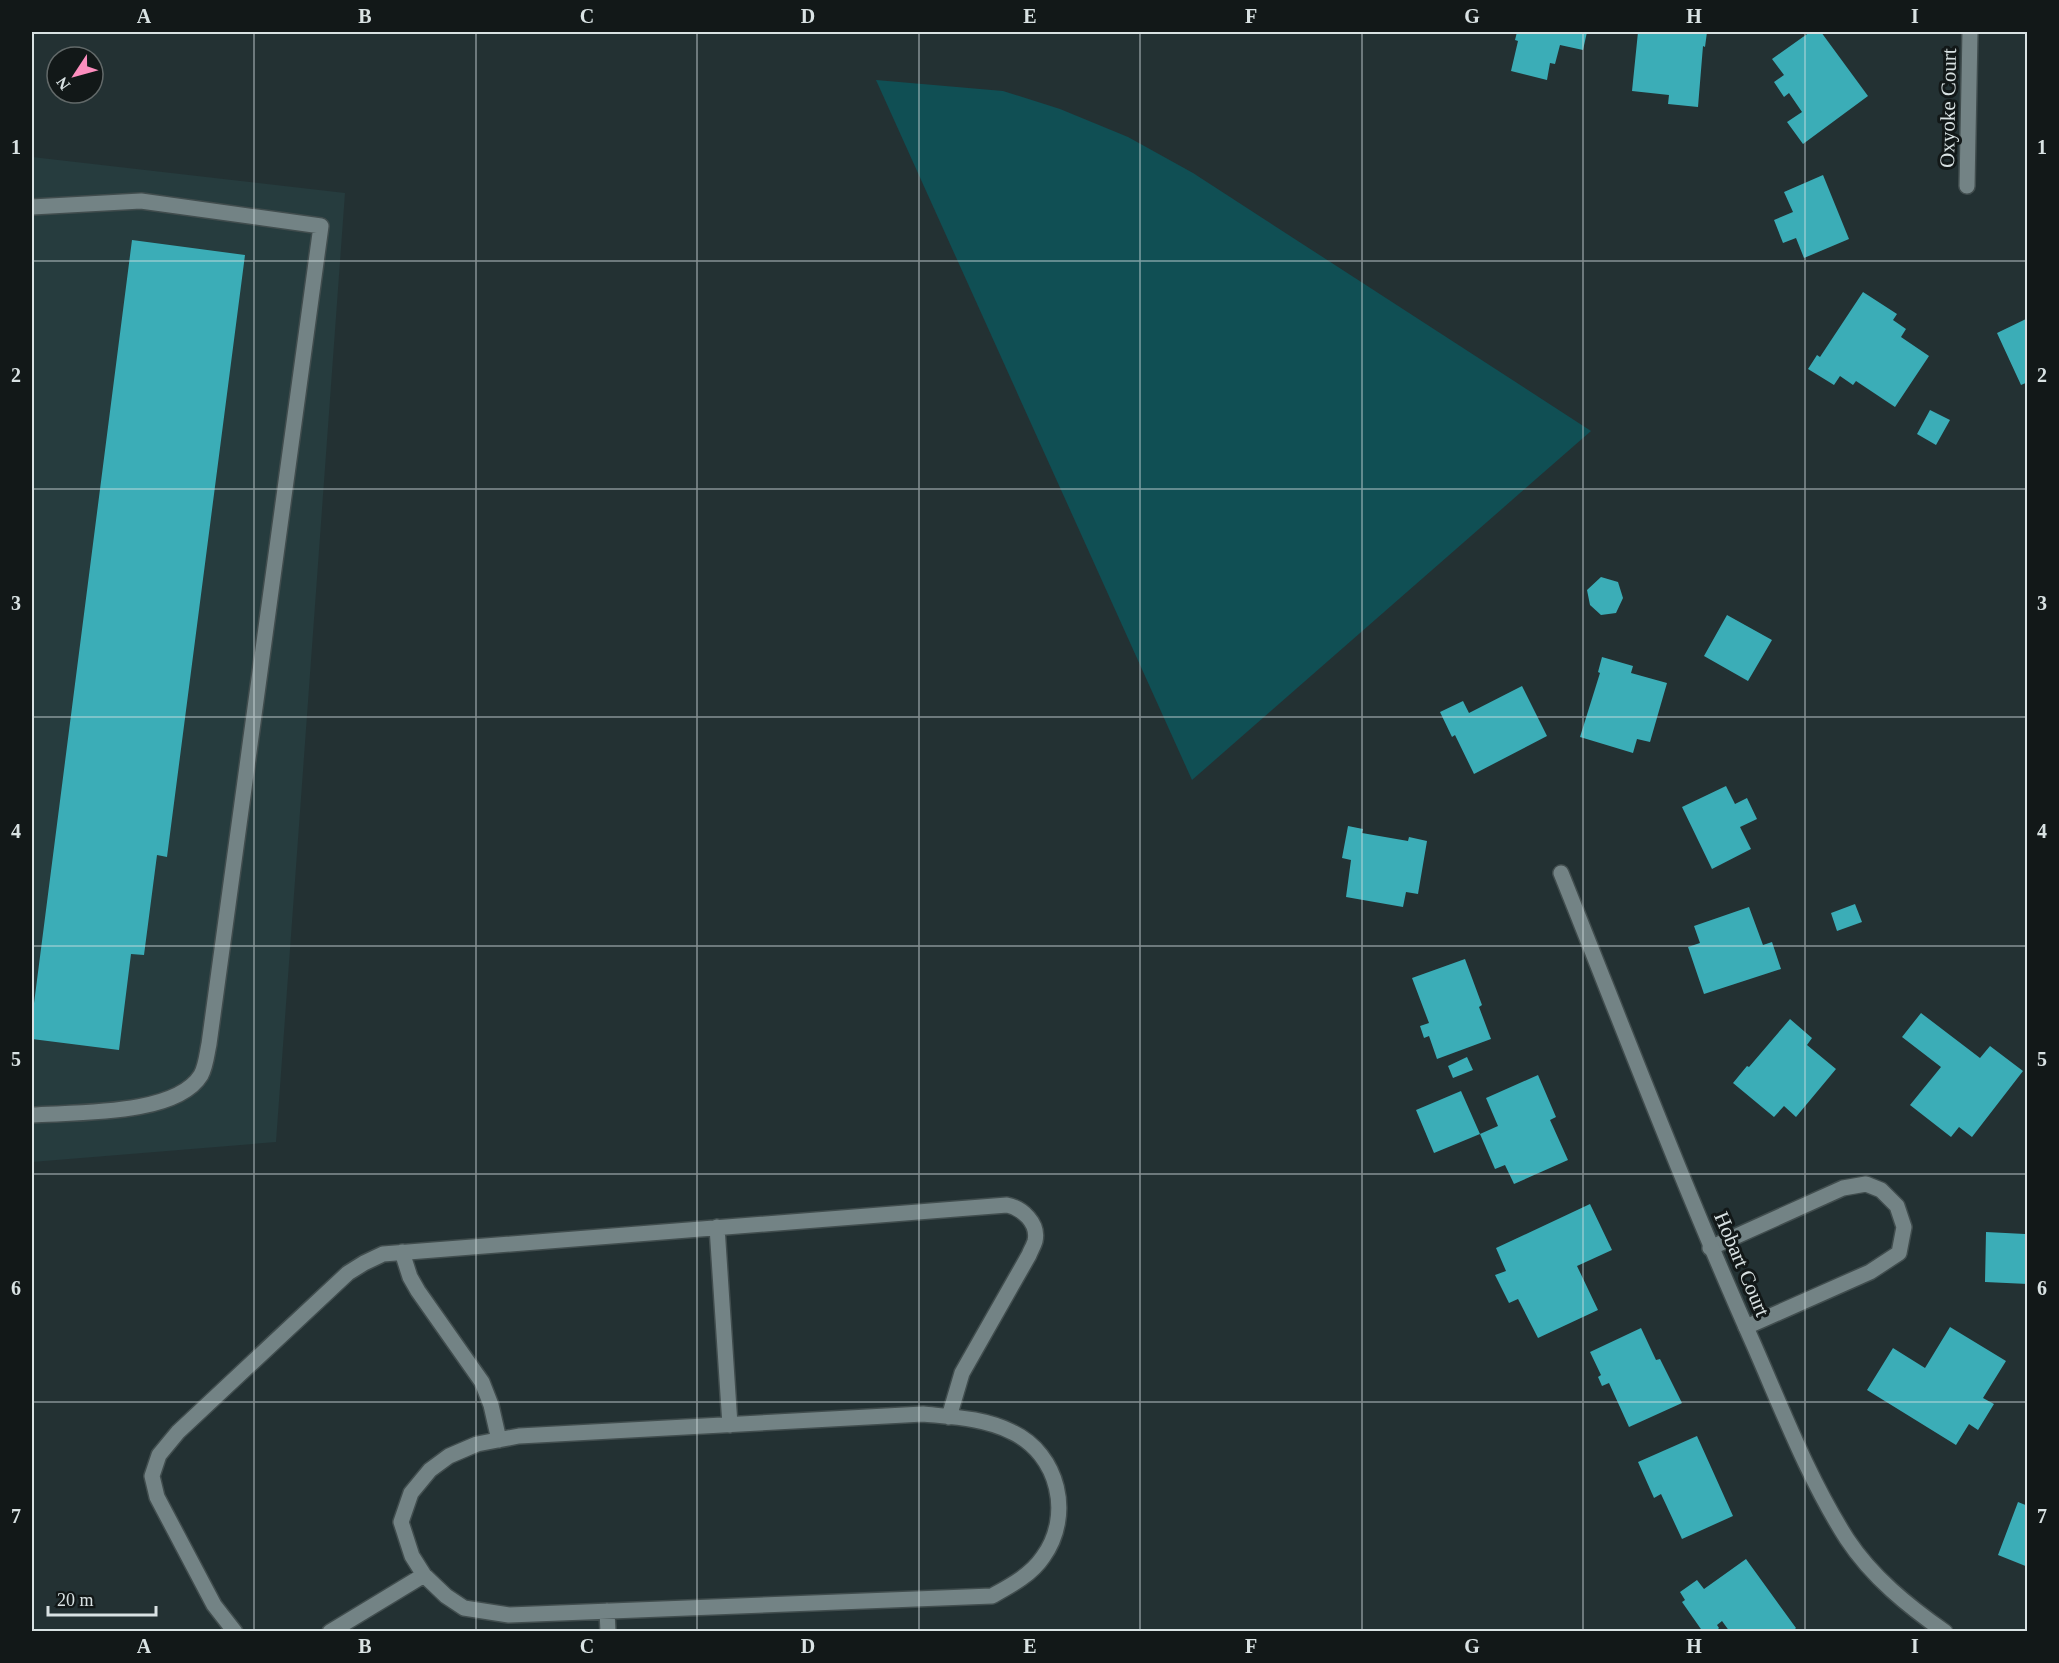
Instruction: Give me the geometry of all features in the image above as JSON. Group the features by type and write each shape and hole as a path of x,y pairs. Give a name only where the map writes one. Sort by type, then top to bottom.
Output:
{"street":[{"name":"Oxyoke Court","path":"1967,186 1970,32"},
{"path":"32,207 141,201 321,226 209,1044 201,1074 186,1090 168,1100 131,1109 32,1115"},
{"name":"Hobart Court","path":"1561,873 1710,1248 1816,1485 1848,1540 1882,1583 1945,1632"},
{"path":"1710,1248 1843,1188 1866,1184 1881,1190 1897,1206 1904,1227 1899,1253 1870,1272 1746,1327"},
{"path":"235,1632 214,1605 158,1497 152,1476 159,1455 178,1432 348,1273 383,1254 1006,1205 1016,1207 1034,1226 1035,1239 1029,1255 962,1373 949,1417"},
{"path":"717,1227 730,1425"},
{"path":"402,1252 410,1277 418,1291 482,1382 491,1405 499,1440"},
{"path":"923,1414 949,1417 973,1418 1013,1432 1037,1449 1050,1467 1058,1491 1059,1511 1056,1535 1042,1559 1018,1582 992,1596 509,1615 464,1608 446,1596 424,1575 412,1556 401,1522 411,1493 430,1470 449,1456 477,1443 519,1436 923,1414"},
{"path":"330,1632 424,1575"},
{"path":"607,1611 608,1632"}],"shaded area":[{"path":"876,80 1003,91 1060,109 1128,137 1193,173 1591,431 1192,780"},
{"path":"32,157 345,193 276,1142 32,1162"}],"building":[{"path":"1517,32 1587,32 1583,50 1560,45 1555,64 1550,63 1547,80 1511,71 1518,41 1515,40"},
{"path":"1638,32 1707,32 1705,47 1703,46 1698,107 1668,104 1669,95 1632,91"},
{"path":"1810,32 1821,32 1868,96 1803,144 1787,122 1802,112 1789,93 1784,97 1774,82 1784,75 1772,59"},
{"path":"1823,175 1849,239 1804,258 1796,238 1783,243 1774,220 1793,212 1784,192"},
{"path":"132,240 245,255 167,857 157,855 144,955 131,954 119,1050 32,1039 32,1019"},
{"path":"1863,292 1897,314 1893,320 1906,329 1901,337 1929,356 1895,407 1856,381 1853,385 1840,376 1834,385 1808,369 1817,355 1820,357"},
{"path":"2028,318 2028,382 2021,385 1997,333"},
{"path":"1930,410 1950,420 1936,445 1917,434"},
{"path":"1601,577 1618,582 1623,598 1616,613 1601,615 1590,605 1587,590"},
{"path":"1727,615 1772,640 1748,681 1704,656"},
{"path":"1602,657 1633,666 1631,673 1667,683 1650,742 1637,739 1633,753 1580,737 1600,673 1598,672"},
{"path":"1522,686 1547,736 1474,774 1455,735 1452,737 1440,712 1463,701 1469,713"},
{"path":"1726,786 1735,804 1747,798 1757,819 1740,827 1751,849 1712,869 1682,807"},
{"path":"1348,826 1363,829 1362,833 1408,841 1409,837 1427,841 1418,894 1406,892 1403,907 1346,897 1351,860 1342,858"},
{"path":"1855,904 1862,922 1837,931 1831,913"},
{"path":"1749,907 1763,945 1772,942 1781,969 1704,994 1688,947 1700,943 1694,926"},
{"path":"1465,959 1482,1005 1479,1007 1491,1039 1437,1059 1429,1036 1424,1038 1420,1026 1429,1023 1412,978"},
{"path":"1921,1013 1980,1058 1990,1046 2023,1071 1972,1137 1959,1127 1951,1137 1910,1105 1941,1067 1902,1037"},
{"path":"1790,1019 1812,1038 1807,1045 1836,1069 1796,1117 1784,1106 1774,1117 1733,1083"},
{"path":"1467,1057 1473,1070 1453,1078 1448,1066"},
{"path":"1538,1075 1556,1117 1550,1120 1568,1160 1514,1184 1505,1165 1495,1169 1480,1134 1498,1126 1486,1098"},
{"path":"1461,1091 1480,1134 1434,1153 1416,1110"},
{"path":"1590,1204 1612,1250 1577,1266 1598,1310 1538,1338 1518,1299 1509,1303 1495,1275 1506,1271 1496,1248"},
{"path":"2026,1220 2028,1220 2028,1284 1985,1282 1986,1232 2025,1234"},
{"path":"1950,1327 2006,1361 1983,1398 1994,1404 1978,1430 1969,1424 1956,1445 1867,1390 1893,1348 1925,1368"},
{"path":"1641,1328 1656,1360 1660,1359 1682,1403 1629,1427 1609,1383 1602,1386 1598,1377 1601,1375 1590,1352"},
{"path":"1697,1436 1733,1516 1682,1539 1661,1494 1654,1498 1638,1462"},
{"path":"2018,1502 2028,1506 2028,1567 1998,1555"},
{"path":"1746,1559 1796,1628 1792,1632 1730,1632 1722,1621 1717,1625 1719,1628 1715,1632 1703,1632 1682,1602 1685,1600 1680,1592 1697,1580 1704,1589"}]}
